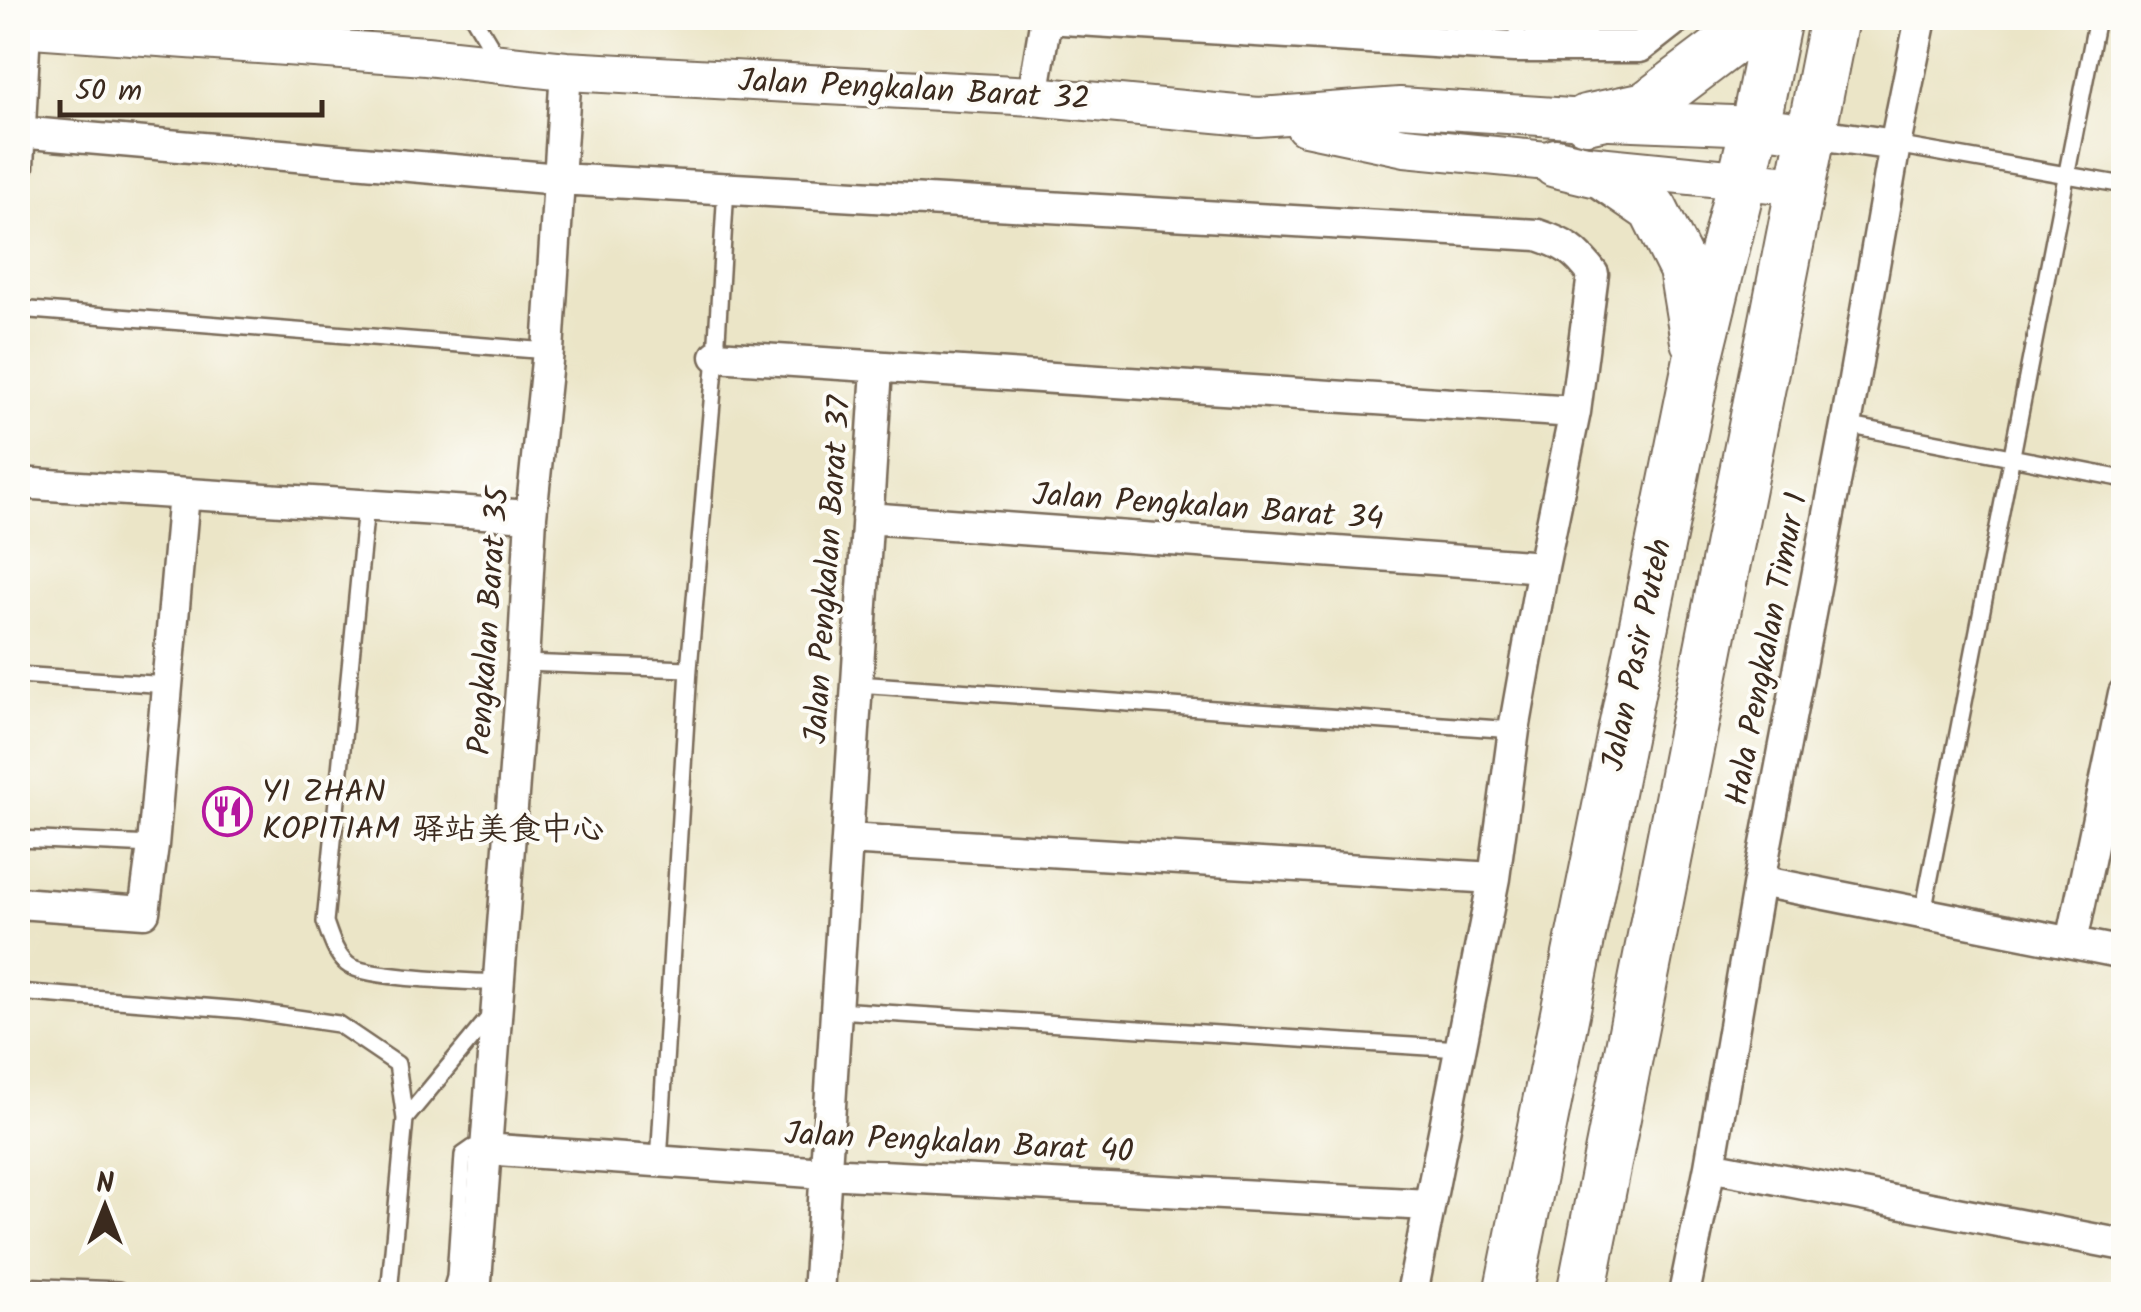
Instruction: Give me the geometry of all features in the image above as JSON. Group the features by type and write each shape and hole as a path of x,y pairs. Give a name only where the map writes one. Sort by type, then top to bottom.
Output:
{"main road":[{"path":"1586,118 1646,106 1758,18"},
{"name":"Jalan Pasir Puteh","path":"1508,1294 1698,359 1777,18"},
{"name":"Jalan Pasir Puteh","path":"1581,1294 1834,18"},
{"path":"1556,163 1602,174 1654,210 1683,269 1698,359"}],"street":[{"path":"1033,96 1046,18 1517,32 1640,47 1677,18"},
{"name":"Hala Pengkalan Timur 1","path":"1684,1294 1920,18"},
{"name":"Jalan Pengkalan Barat 32","path":"21,28 320,33 426,56 566,72 1033,96 1258,117 1400,107 1755,126 1811,133"},
{"path":"18,166 21,28"},
{"name":"Pengkalan Barat 35","path":"475,1294 566,72"},
{"path":"1258,117 1406,146 1802,186"},
{"path":"18,132 559,178 1538,234 1565,244 1592,274 1575,412 1514,730 1494,878 1412,1294"},
{"path":"1811,133 1895,145"},
{"path":"716,356 878,368"},
{"name":"Jalan Pengkalan Barat 37","path":"818,1294 878,368 1575,412"},
{"path":"18,483 531,516"},
{"path":"18,904 144,912 154,845 184,494"},
{"name":"Jalan Pengkalan Barat 34","path":"868,518 1544,567"},
{"path":"2072,942 2124,693"},
{"path":"847,839 1494,878"},
{"path":"1759,882 2124,953"},
{"name":"Jalan Pengkalan Barat 40","path":"484,1149 825,1173 1430,1205"},
{"path":"1710,1166 2124,1245"}],"lane":[{"path":"474,18 501,64"},
{"path":"1923,913 2097,18"},
{"path":"1895,145 2124,185"},
{"path":"659,1162 688,669 716,356 726,187"},
{"path":"18,309 548,351"},
{"path":"1846,424 2124,479"},
{"path":"366,506 325,922 331,942 348,966 371,974 496,996 406,1119"},
{"path":"523,663 688,669"},
{"path":"18,675 169,685"},
{"path":"857,684 1514,730"},
{"path":"18,839 154,845"},
{"path":"18,992 242,1010 338,1024 397,1064 406,1119 389,1294"},
{"path":"836,1010 1460,1049"},
{"path":"450,1294 455,1277 464,1155 473,1148 484,1149"},
{"path":"18,1286 119,1290"}],"place":[{"name":"YI ZHAN KOPITIAM 驿站美食中心","path":"227,811"}]}
